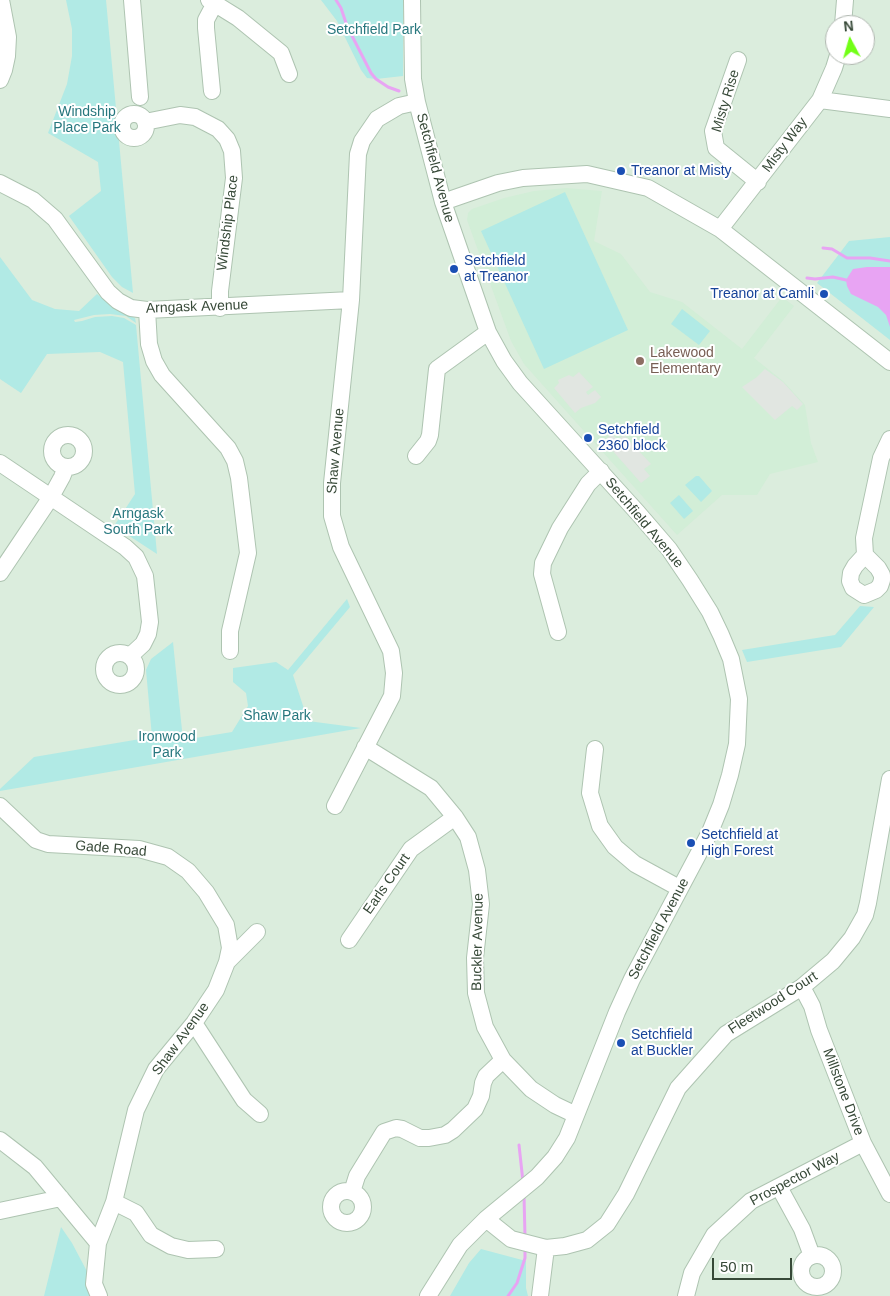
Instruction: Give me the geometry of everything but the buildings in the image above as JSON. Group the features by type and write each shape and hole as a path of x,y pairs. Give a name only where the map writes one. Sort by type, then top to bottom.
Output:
{"street":[{"path":"0,80 7,56 8,37 1,0"},
{"path":"132,0 140,97"},
{"name":"Setchfield Avenue","path":"412,0 413,79 417,102 443,202 488,332 496,349 515,377 601,471 668,549 690,580 710,612 721,635 736,679 739,699 737,744 721,805 710,832 679,888 621,1003 567,1138 550,1162 460,1245 428,1296"},
{"path":"844,15 845,0"},
{"path":"212,91 206,20 212,2 238,18 281,53 289,74"},
{"name":"Misty Rise","path":"738,60 713,131 716,148 758,182"},
{"name":"Misty Way","path":"720,229 820,100 835,65"},
{"path":"820,100 890,109"},
{"name":"Shaw Avenue","path":"335,806 392,696 394,674 391,651 341,547 332,516 332,483 351,300 358,154 362,141 378,119 399,106 417,102"},
{"name":"Windship Place","path":"146,122 180,115 196,117 218,129 227,140 232,151 234,178 220,291 220,308"},
{"path":"443,202 498,183 522,178 587,174 648,188 720,229 890,362"},
{"name":"Arngask Avenue","path":"2,186 33,200 54,219 108,292 118,301 131,308 147,310 220,308 351,300"},
{"path":"147,310 149,344 154,361 162,375 228,448 235,461 239,478 248,553 230,631 230,651"},
{"path":"416,456 428,441 430,435 437,369 488,332"},
{"path":"865,555 864,538 882,458 890,438"},
{"path":"0,463 125,547 136,557 145,576 150,622 148,634 142,644 130,656"},
{"path":"0,573 51,496 66,467"},
{"path":"558,632 542,574 543,563 560,528 588,484 601,471"},
{"name":"Buckler Avenue","path":"365,747 431,788 455,817 468,837 478,870 482,904 475,958 476,993 485,1027 503,1060 531,1089 555,1105 576,1115"},
{"path":"595,749 590,793 600,826 615,847 635,864 679,888"},
{"name":"Fleetwood Court","path":"486,1219 511,1239 546,1248 565,1246 587,1240 607,1224 626,1194 678,1088 726,1034 802,987 822,971 845,947 865,915 890,779"},
{"name":"Gade Road","path":"0,806 36,840 48,844 138,849 168,857 188,871 206,892 226,925 230,948 227,962"},
{"name":"Earls Court","path":"349,940 411,849 455,817"},
{"name":"Shaw Avenue","path":"99,1296 94,1284 98,1243 114,1202 136,1110 156,1069 194,1023 216,990 227,962 257,932"},
{"name":"Millstone Drive","path":"802,987 812,1006 819,1030 864,1144 890,1194"},
{"path":"194,1023 244,1100 260,1114"},
{"path":"352,1192 356,1176 384,1132 396,1128 420,1138 445,1135 476,1109 482,1096 483,1083 486,1076 503,1060"},
{"path":"0,1140 35,1167 98,1243"},
{"name":"Prospector Way","path":"686,1296 692,1273 714,1235 751,1201 864,1144"},
{"path":"779,1186 802,1229 812,1256"},
{"path":"0,1212 61,1198"},
{"path":"114,1202 136,1213 152,1235 170,1246 188,1250 216,1249"},
{"path":"540,1296 546,1248"}],"shaded area":[{"path":"0,0 890,0 890,1296 0,1296"},
{"name":"Lakewood Elementary","path":"566,188 602,191 594,241 621,254 650,292 682,302 742,349 782,297 794,306 754,358 783,381 805,405 811,443 818,462 770,474 757,495 722,495 677,535 524,364 511,341 467,220 468,213 472,209 504,198 534,191"},
{"path":"890,267 890,327 886,315 878,307 851,294 847,286 846,280 853,269"},
{"path":"765,369 783,382 803,404 797,410 792,406 775,420 742,387"},
{"path":"579,372 593,387 586,392 588,395 595,390 601,397 595,403 581,408 575,413 554,388 559,383 558,380 569,375 573,377"},
{"path":"612,434 618,440 624,435 651,464 644,469 650,476 641,483 604,441"}],"green space":[{"name":"Windship Place Park","path":"66,0 106,0 133,293 122,287 112,277 69,216 101,191 98,162 48,133 67,84 72,56 72,29"},
{"name":"Setchfield Park","path":"321,0 403,0 403,76 367,78 361,70 337,21"},
{"path":"565,192 628,330 544,369 481,231"},
{"path":"890,237 890,340 817,283 849,241"},
{"name":"Arngask South Park","path":"0,257 32,300 55,309 79,311 97,294 117,310 135,318 136,323 126,316 110,314 94,315 74,320 75,322 95,317 112,316 124,318 136,325 157,554 114,526 135,494 123,362 100,352 47,354 21,393 0,379"},
{"path":"682,309 710,331 699,345 671,324"},
{"path":"696,476 699,476 712,491 701,502 685,485"},
{"path":"679,495 693,511 684,519 670,503"},
{"path":"347,599 350,607 293,675 308,721 361,728 0,791 34,757 152,737 146,670 151,659 173,642 183,740 232,732 248,706 246,693 233,682 233,668 276,662 288,670"},
{"path":"860,606 874,607 841,647 747,662 742,650 835,635"},
{"path":"61,1227 72,1243 100,1296 44,1296"},
{"path":"481,1249 526,1261 526,1288 528,1296 450,1296 469,1263"}],"waterway":[{"path":"336,0 371,73 388,87 399,91"},
{"path":"823,248 832,249 847,258 870,258 890,261"},
{"path":"807,278 833,277 846,280"},
{"path":"519,1145 523,1182"},
{"path":"524,1195 525,1237"},
{"path":"508,1296 517,1283 525,1258 525,1248"}],"place":[{"name":"Treanor at Misty","path":"621,171"},
{"name":"Setchfield at Treanor","path":"454,269"},
{"name":"Treanor at Camli","path":"824,294"},
{"name":"Lakewood Elementary","path":"640,361"},
{"name":"Setchfield 2360 block","path":"588,438"},
{"name":"Setchfield at High Forest","path":"691,843"},
{"name":"Setchfield at Buckler","path":"621,1043"}],"park label":[{"name":"Shaw Park","path":"277,716"},
{"name":"Ironwood Park","path":"167,746"}]}
